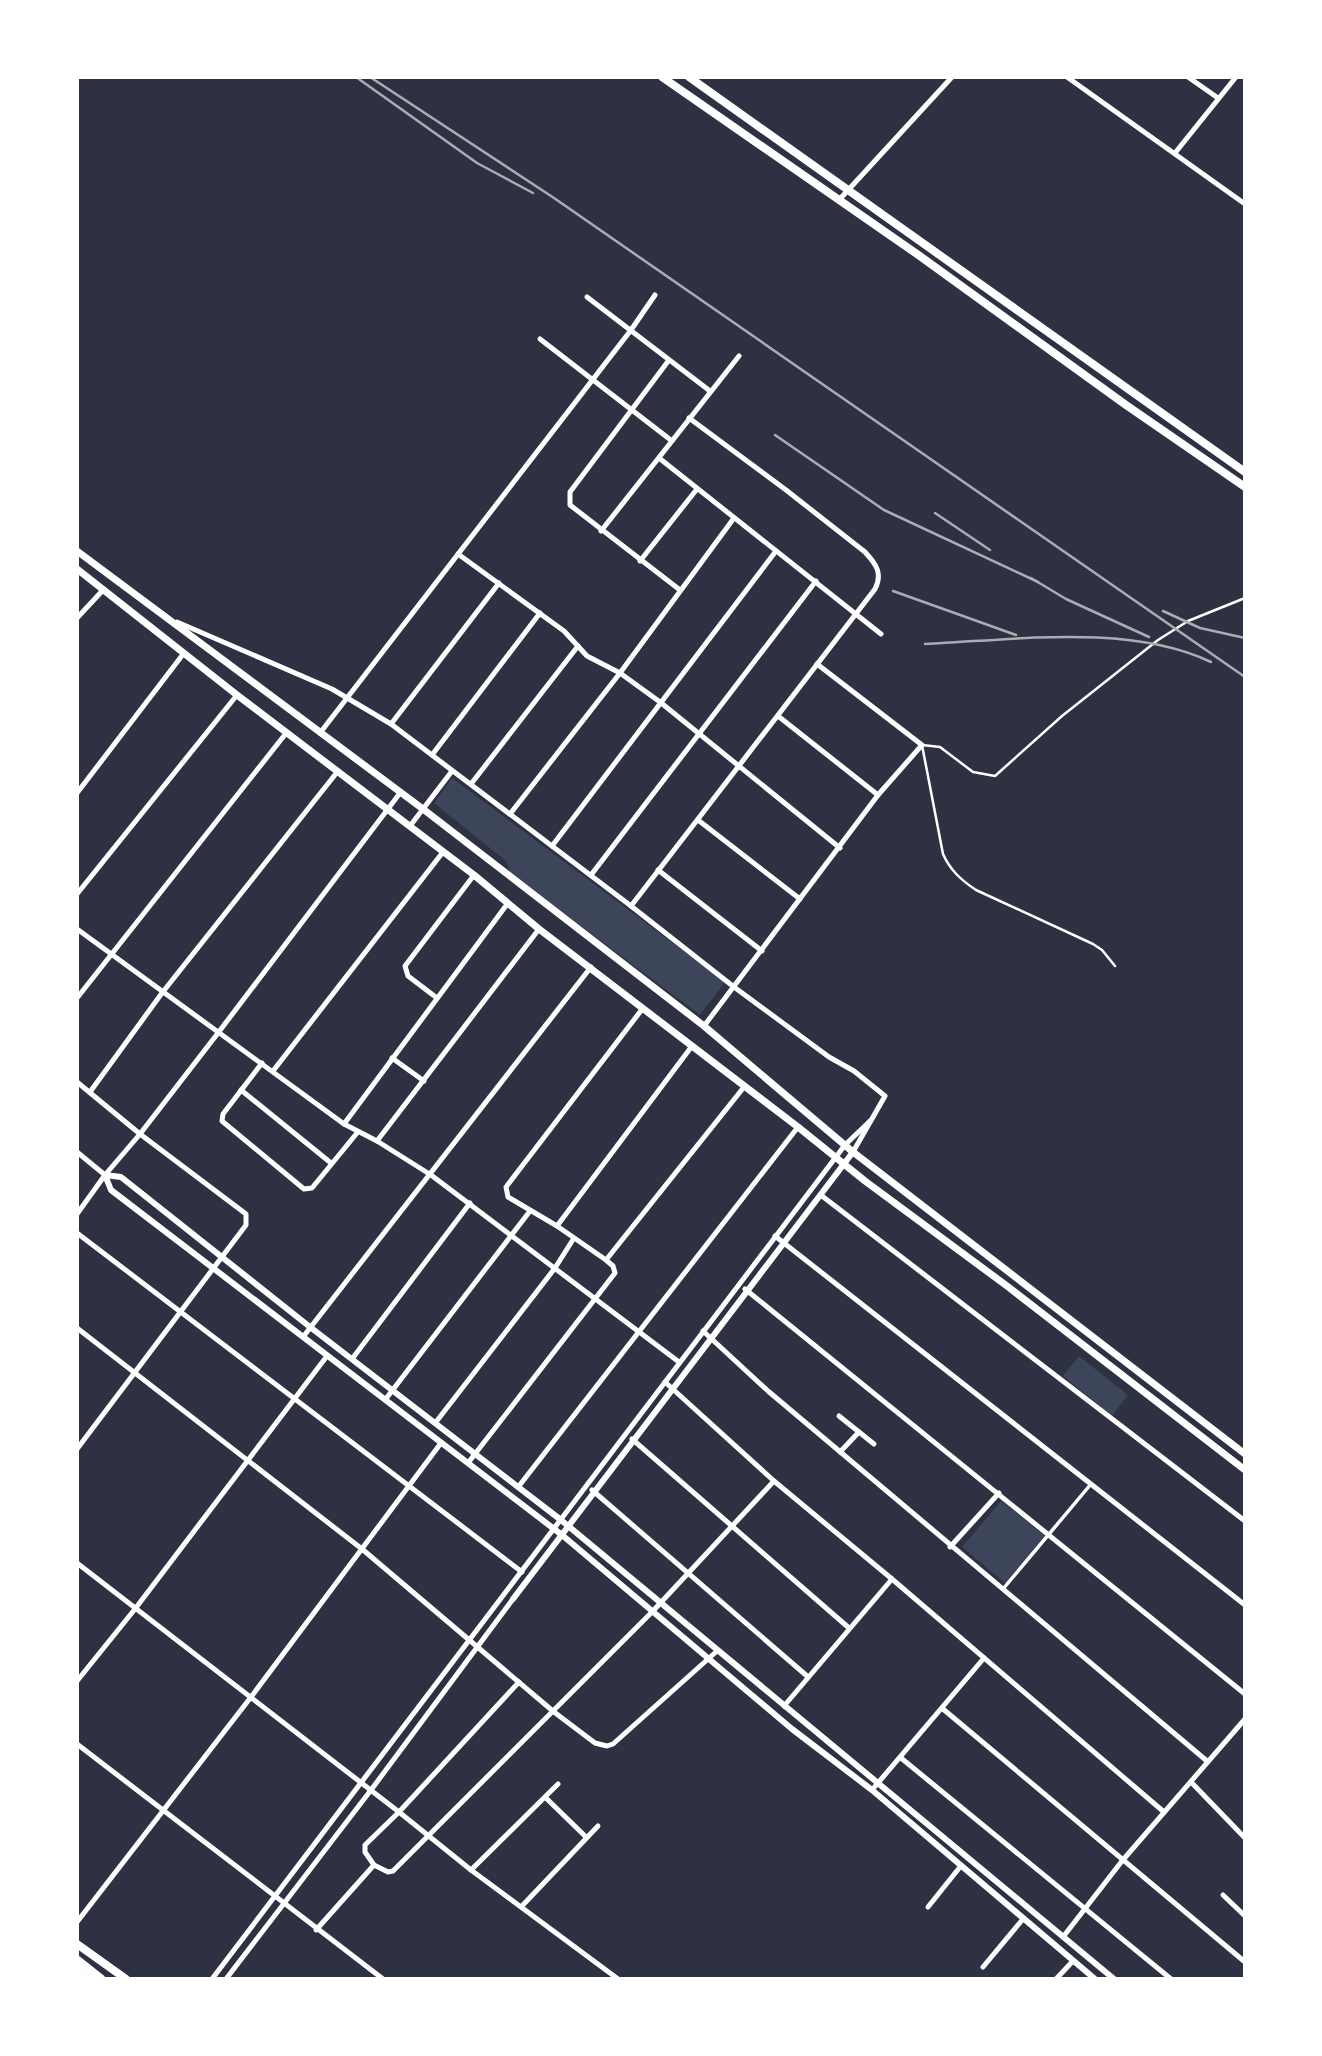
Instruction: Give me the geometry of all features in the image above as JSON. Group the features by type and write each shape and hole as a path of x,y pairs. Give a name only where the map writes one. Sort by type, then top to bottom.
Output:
{"highway":[{"path":"77,1960 101,1979"}],"main road":[{"path":"662,77 1245,487"},
{"path":"689,77 1245,472"},
{"path":"789,165 797,153"},
{"path":"993,309 1000,299"},
{"path":"77,551 423,809 704,1026 853,1152 1245,1454"},
{"path":"77,569 237,695 474,875 539,929 1245,1470"},
{"path":"77,1944 125,1979"},
{"path":"77,1970 88,1979"}],"street":[{"path":"1067,77 1245,204"},
{"path":"1188,77 1218,98"},
{"path":"1175,153 1236,77"},
{"path":"839,200 950,78"},
{"path":"320,733 631,330 655,295"},
{"path":"587,297 710,391"},
{"path":"540,339 672,441"},
{"path":"601,531 739,356"},
{"path":"669,360 570,492 569,505 680,590"},
{"path":"631,905 876,589 879,573 875,563 865,552 689,418"},
{"path":"659,458 881,634"},
{"path":"639,561 697,489"},
{"path":"510,814 620,673 734,519"},
{"path":"552,846 776,551"},
{"path":"458,554 564,631 587,656 620,673 660,702 839,848"},
{"path":"591,875 816,581"},
{"path":"391,724 499,583"},
{"path":"77,618 104,589"},
{"path":"432,755 540,614"},
{"path":"167,618 349,697 391,724 631,905 734,987 829,1057 854,1071 885,1096 845,1164 786,1244 594,1492 226,1979"},
{"path":"471,784 578,646"},
{"path":"77,793 184,653"},
{"path":"704,1026 878,795 922,745 817,664"},
{"path":"77,894 237,695"},
{"path":"778,716 878,795"},
{"path":"77,998 287,732"},
{"path":"90,1092 162,993 338,771"},
{"path":"410,826 452,771"},
{"path":"77,1214 218,1034 400,793"},
{"path":"698,820 800,899"},
{"path":"273,1071 443,852"},
{"path":"658,870 762,951"},
{"path":"437,998 408,976 405,966 474,875"},
{"path":"344,1124 508,903"},
{"path":"77,929 344,1124 377,1141 470,1203 679,1362"},
{"path":"377,1141 539,929"},
{"path":"303,1337 591,967"},
{"path":"468,1463 615,1273 613,1266 606,1260 508,1197 506,1187 643,1008"},
{"path":"556,1226 692,1046"},
{"path":"392,1058 424,1081"},
{"path":"262,1063 223,1114 222,1123 304,1189 312,1188 357,1133"},
{"path":"77,1082 246,1214 246,1225 77,1448"},
{"path":"606,1260 744,1087"},
{"path":"241,1090 331,1164"},
{"path":"212,1979 627,1435 775,1236 845,1145 870,1121"},
{"path":"519,1486 798,1127"},
{"path":"77,1152 105,1175 111,1190 562,1535 792,1728 872,1790 1095,1979"},
{"path":"105,1175 121,1177 310,1327 519,1486 1114,1979"},
{"path":"822,1195 1245,1521"},
{"path":"352,1359 470,1203"},
{"path":"385,1400 530,1211"},
{"path":"77,1233 522,1572"},
{"path":"775,1236 1245,1605"},
{"path":"436,1422 555,1268 574,1238"},
{"path":"739,1285 1245,1694"},
{"path":"77,1328 362,1549 554,1712 595,1743 607,1746 613,1744 717,1651"},
{"path":"704,1331 950,1547 1207,1761"},
{"path":"77,1681 327,1356"},
{"path":"665,1382 774,1481 1164,1812"},
{"path":"839,1416 874,1444"},
{"path":"840,1452 859,1432"},
{"path":"627,1435 849,1628"},
{"path":"77,1922 251,1697 441,1443"},
{"path":"519,1682 365,1845 365,1852 374,1865 385,1872 393,1871 430,1836 652,1612 774,1481"},
{"path":"1003,1589 1091,1484"},
{"path":"587,1486 807,1676"},
{"path":"950,1547 999,1493"},
{"path":"77,1563 471,1870 618,1979"},
{"path":"784,1706 892,1579"},
{"path":"872,1790 984,1658"},
{"path":"943,1709 1245,1962"},
{"path":"1063,1937 1122,1861 1245,1719"},
{"path":"77,1744 383,1979"},
{"path":"901,1758 1171,1979"},
{"path":"1191,1782 1245,1838"},
{"path":"471,1870 558,1784"},
{"path":"546,1798 586,1837"},
{"path":"521,1907 598,1826"},
{"path":"316,1930 374,1865"},
{"path":"928,1906 960,1867"},
{"path":"1223,1895 1244,1914"},
{"path":"983,1967 1023,1919"},
{"path":"1056,1979 1073,1961"}],"lane":[{"path":"1115,966 1093,943 976,890 947,864 922,745 940,747 973,772 995,776 1062,716 1158,640 1188,621 1245,598"}],"shaded area":[{"path":"452,778 725,982 700,1015 510,873 506,861 434,803"},
{"path":"1079,1356 1128,1395 1112,1416 1063,1376"},
{"path":"1001,1501 1046,1537 1006,1584 962,1547"}],"railway":[{"path":"356,77 477,163 533,193"},
{"path":"370,77 554,198 1245,677"},
{"path":"775,435 884,510 1038,582"},
{"path":"935,513 990,550"},
{"path":"1031,578 1066,599 1149,637"},
{"path":"893,591 1016,635"},
{"path":"1163,611 1200,628 1245,638"},
{"path":"925,644 1033,638 1108,638 1145,642 1179,650 1211,662"}]}
